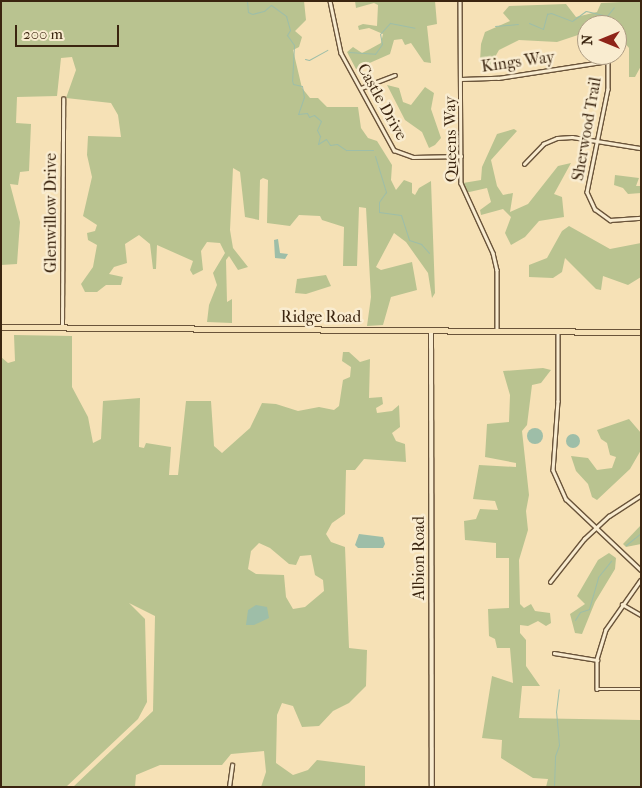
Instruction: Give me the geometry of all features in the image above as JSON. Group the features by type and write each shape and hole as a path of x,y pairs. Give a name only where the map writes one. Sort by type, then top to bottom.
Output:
{"main road":[{"name":"Ridge Road","path":"1,327 641,332"}],"street":[{"name":"Castle Drive","path":"330,1 341,53 394,150 413,157 461,156"},
{"name":"Queens Way","path":"460,1 461,183 465,197 493,254 497,270 497,330"},
{"name":"Kings Way","path":"461,79 498,78 582,65"},
{"name":"Sherwood Trail","path":"608,65 608,89 587,192 595,209 610,220 641,218"},
{"path":"361,88 395,75"},
{"name":"Glenwillow Drive","path":"62,328 63,99"},
{"path":"524,164 543,144 557,138 572,137 641,148"},
{"name":"Albion Road","path":"431,330 432,787"},
{"path":"558,331 558,401 552,470 566,499 641,570"},
{"path":"550,582 571,552 597,528 641,495"},
{"path":"641,580 622,604 606,630 598,660 597,689 641,689"},
{"path":"622,604 641,615"},
{"path":"554,653 598,660"},
{"path":"229,787 232,765"}],"shaded area":[{"path":"1,1 304,1 306,20 295,31 302,37 299,47 293,50 302,88 310,98 318,98 327,107 358,107 361,128 368,138 377,141 392,165 391,180 396,190 404,180 412,183 412,193 415,195 419,188 431,181 435,293 432,298 428,273 406,242 394,233 376,267 381,270 412,262 417,290 391,297 383,325 367,326 371,297 366,208 359,207 357,266 343,266 344,227 322,220 320,216 299,215 290,226 267,223 268,180 263,178 260,180 259,220 245,217 240,172 233,168 230,230 233,248 248,267 238,270 229,256 226,260 227,302 232,299 232,323 207,322 209,305 217,285 213,273 225,253 220,243 207,242 201,251 203,270 193,275 190,270 193,261 157,245 156,269 153,269 150,244 139,235 125,244 127,263 114,267 109,274 123,277 121,285 106,285 97,292 85,292 81,284 93,267 97,245 88,240 87,233 95,231 97,225 83,216 92,177 87,155 88,136 121,137 118,115 111,103 66,98 76,70 72,57 61,58 57,96 17,97 16,123 31,124 29,171 20,172 18,185 10,184 20,222 17,264 1,265"},
{"path":"355,1 435,1 437,24 427,26 431,63 424,62 411,43 405,45 402,39 394,40 390,54 356,69 347,52 353,47 362,53 381,43 383,34 369,28 359,30 358,26 363,24 377,26 378,5 374,3 356,8"},
{"path":"641,1 641,66 635,77 629,77 627,15 584,15 597,12 601,3"},
{"path":"566,4 576,17 577,35 557,42 519,40 499,50 491,64 493,69 485,70 480,62 481,44 485,32 510,21 503,13 509,6"},
{"path":"387,85 399,88 403,102 411,105 425,87 434,93 431,109 441,138 435,145 429,148 422,132 405,120"},
{"path":"514,129 517,131 491,160 497,186 503,195 513,193 510,212 528,204 558,166 571,163 554,194 562,197 564,217 539,221 525,237 511,245 505,233 511,217 503,209 481,215 480,210 491,202 487,188 465,193 463,183 481,180 482,167 497,134"},
{"path":"615,175 639,178 636,186 641,186 641,193 628,194 623,188 614,185"},
{"path":"569,226 610,249 641,243 641,277 628,285 603,276 601,290 596,289 565,258 562,272 553,278 529,277 529,265 547,258 562,231"},
{"path":"278,239 280,253 288,254 285,259 275,258 274,240"},
{"path":"326,275 331,286 306,294 295,293 297,279"},
{"path":"14,335 72,336 72,387 88,417 93,443 101,439 103,401 140,398 139,447 144,448 146,443 171,447 169,475 178,475 186,401 211,401 214,446 222,453 250,428 262,403 276,404 298,411 319,407 334,410 339,406 343,380 350,377 351,367 342,361 343,352 349,352 360,362 370,359 369,398 382,397 383,404 376,408 377,413 392,411 399,405 400,427 392,433 396,441 405,444 406,462 364,459 355,470 346,470 345,514 332,523 326,534 331,542 345,547 349,648 367,650 366,686 349,703 333,711 319,726 302,727 293,706 282,703 277,715 276,763 293,775 308,770 317,760 365,766 365,787 261,787 266,772 264,751 231,754 222,765 160,765 136,775 135,787 73,787 153,711 155,616 129,603 145,619 147,702 138,719 66,787 1,787 1,357 8,363 15,361","holes":["259,543 270,548 289,564 296,565 300,556 311,555 315,575 323,580 324,591 305,607 293,609 286,597 284,575 256,574 248,569 251,551"]},
{"path":"543,368 551,370 541,383 532,385 527,425 522,431 529,495 526,511 528,530 519,560 520,604 524,608 531,604 535,611 550,613 551,623 546,626 538,621 528,626 520,625 520,633 526,640 526,666 540,686 522,686 519,718 641,720 641,787 546,787 548,779 533,778 501,758 502,740 482,738 492,676 513,683 510,648 497,648 495,639 489,636 488,609 509,608 509,558 496,558 496,543 465,540 464,521 476,519 480,509 498,510 495,501 473,499 479,465 516,467 516,463 485,457 487,424 509,422 510,395 503,371"},
{"path":"629,419 641,433 641,450 630,469 597,500 592,497 588,484 576,471 571,456 588,458 597,470 612,468 616,457 610,455 607,443 601,439 597,430"},
{"path":"535,428 541,430 543,436 541,442 535,444 529,442 527,436 529,430"},
{"path":"570,434 576,434 580,441 576,448 570,448 566,444 566,438"},
{"path":"641,525 641,544 626,547 623,544"},
{"path":"359,534 383,537 385,544 383,548 358,548 355,545"},
{"path":"609,553 616,558 615,569 595,602 582,634 575,633 570,614 585,604 577,596 598,560"},
{"path":"256,605 267,607 269,618 254,625 246,625 248,610"}],"waterway":[{"path":"247,1 248,12 252,14 264,11 271,5 286,16 290,30 287,35 294,45 292,80 293,84 302,86 304,97 298,114 307,113 309,117 314,115 321,121 317,130 320,136 318,144 326,139 330,145 337,144 346,150 373,150"},
{"path":"529,23 543,29 547,14 551,13 572,21 586,11 607,16 614,7"},
{"path":"349,52 375,54 382,44 380,34 390,23 415,28"},
{"path":"495,26 518,24"},
{"path":"305,59 309,60 327,50"},
{"path":"375,156 386,192 379,202 379,212 401,215 409,240 421,244 429,253"},
{"path":"626,545 641,533"},
{"path":"575,620 580,612 589,609 598,577 611,561"},
{"path":"554,787 555,756 559,745 556,712 559,689"}]}
